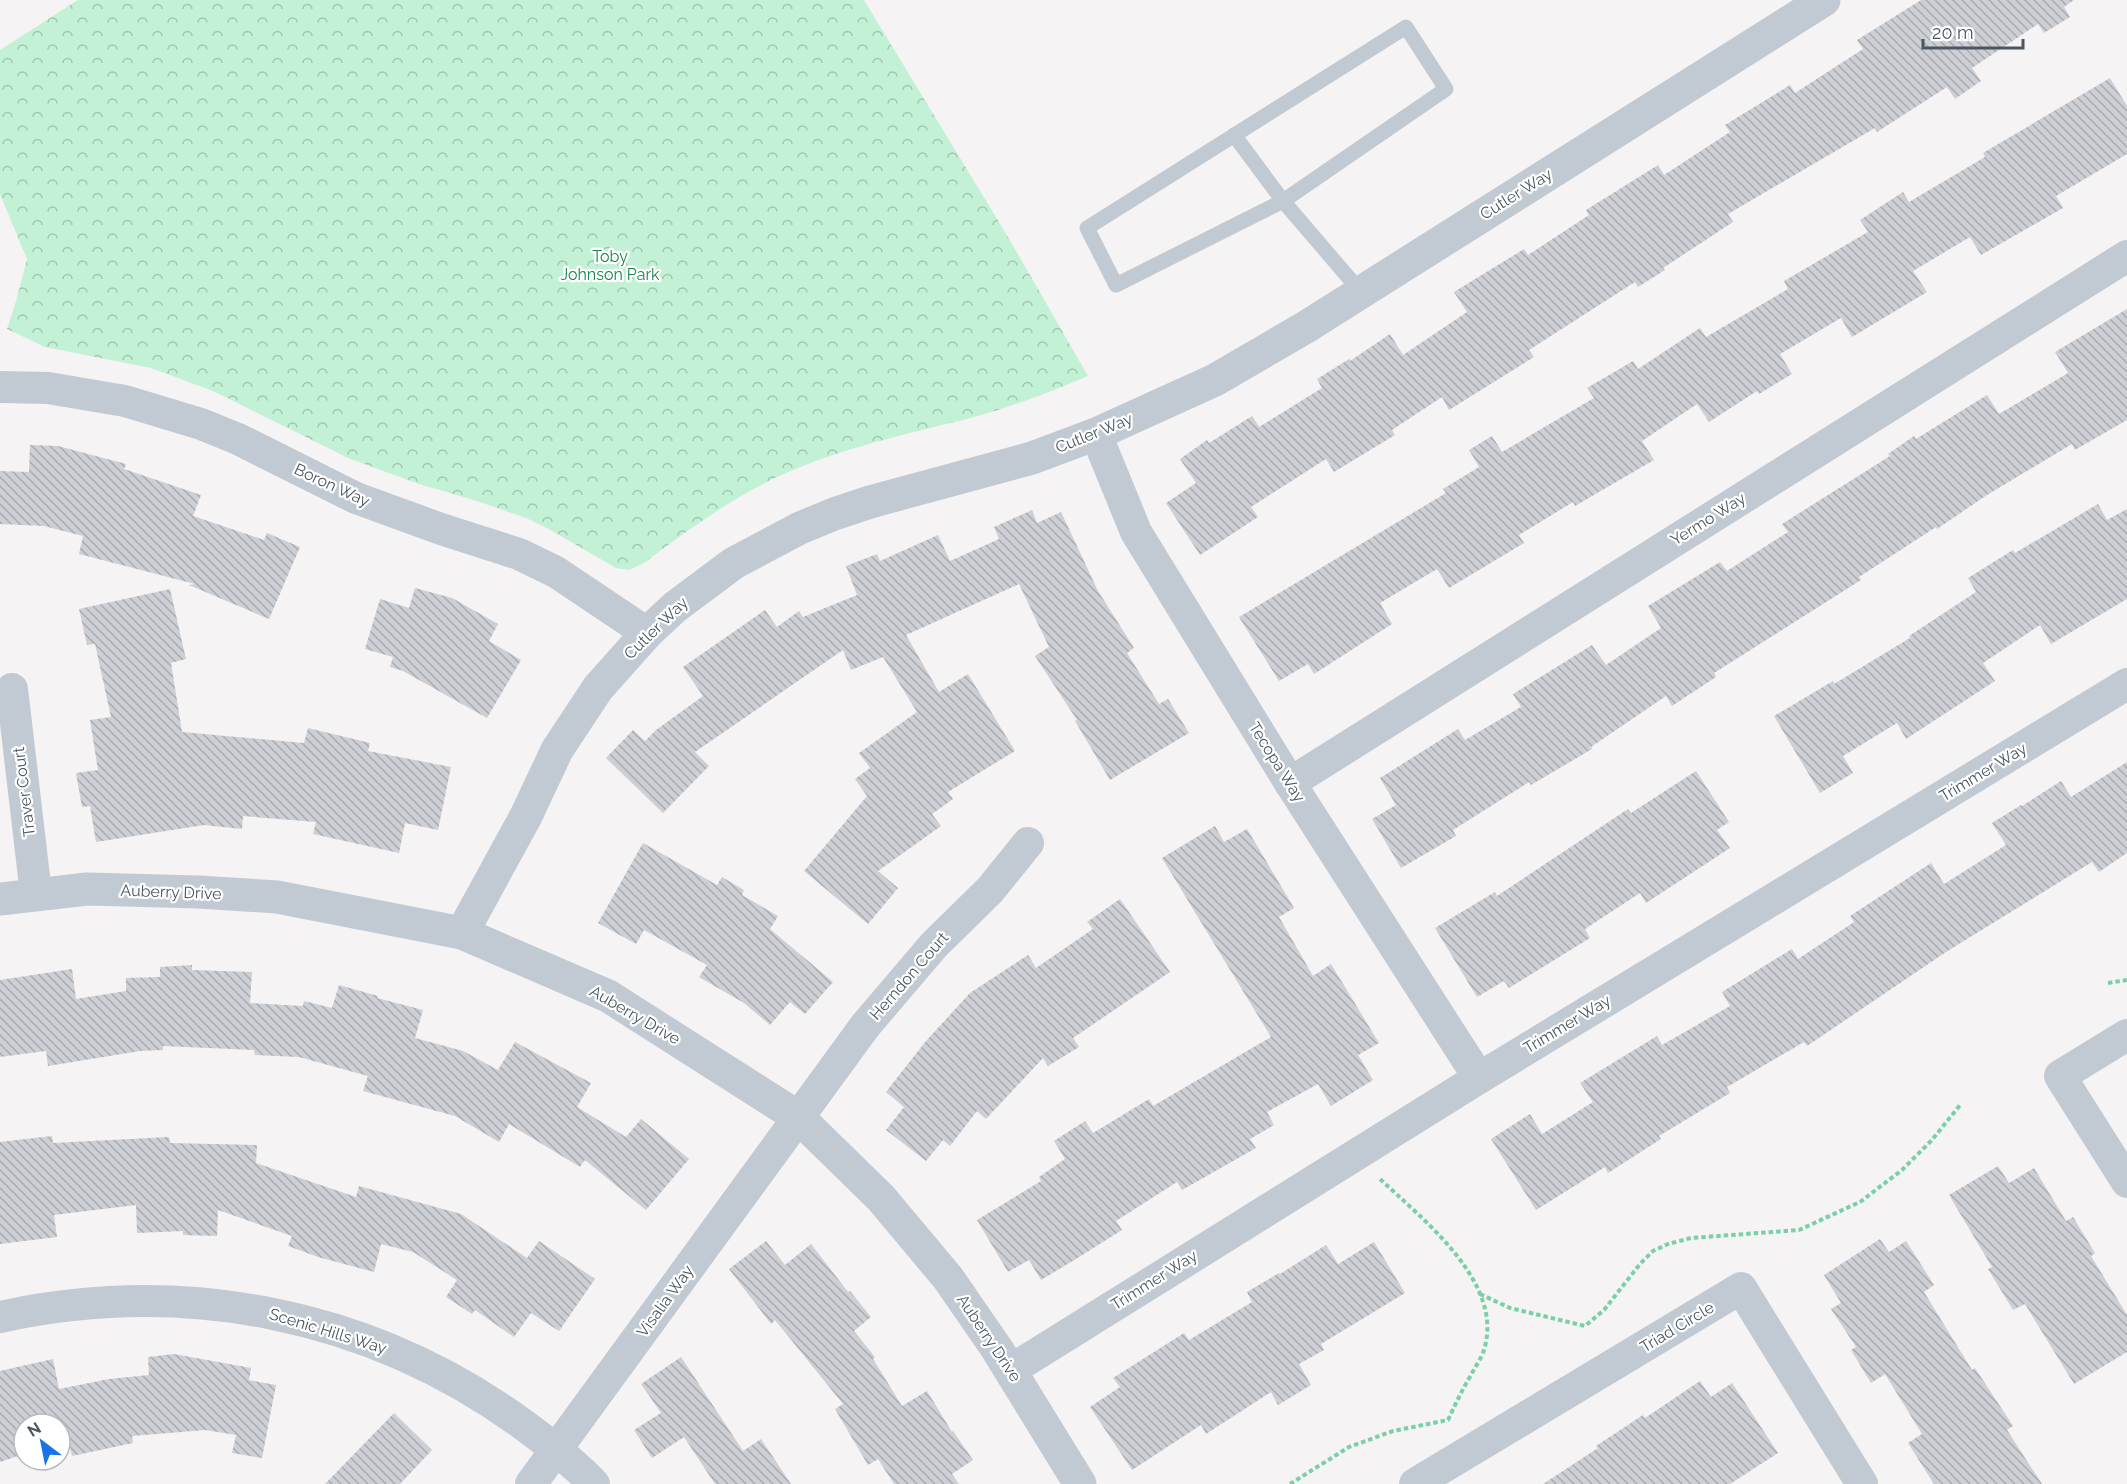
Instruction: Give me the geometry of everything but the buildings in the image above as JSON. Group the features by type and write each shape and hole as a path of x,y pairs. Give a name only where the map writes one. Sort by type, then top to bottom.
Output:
{"street":[{"name":"Cutler Way","path":"462,933 526,816 557,750 598,688 647,633 675,607 735,563 800,528 870,502 991,470 1096,434 1215,380 1306,327 1824,0"},
{"name":"Yermo Way","path":"1290,783 2127,256"},
{"name":"Boron Way","path":"0,387 48,388 125,401 201,424 238,439 356,498 519,554 556,573 647,633"},
{"name":"Tecopa Way","path":"1096,434 1136,532 1290,783 1479,1078"},
{"name":"Trimmer Way","path":"1011,1370 1479,1078 2127,684"},
{"name":"Traver Court","path":"12,689 36,894"},
{"name":"Herndon Court","path":"798,1117 865,1026 934,945 990,890 1028,843"},
{"name":"Auberry Drive","path":"0,899 87,890 199,891 277,897 462,933 608,996 798,1117 881,1198 948,1278 1011,1370 1080,1484"},
{"path":"2127,1035 2060,1076 2127,1182"},
{"name":"Visalia Way","path":"531,1484 798,1117"},
{"name":"Triad Circle","path":"1415,1484 1741,1288 1862,1484"},
{"name":"Scenic Hills Way","path":"0,1317 70,1304 160,1300 205,1303 284,1315 369,1341 421,1363 490,1401 557,1450 594,1484"}],"lane":[{"path":"1406,27 1446,89 1283,201 1116,285 1087,228 1406,27"},
{"path":"1234,135 1283,201 1361,292"}],"path":[{"path":"2108,983 2127,980"},
{"path":"1480,1294 1526,1313 1586,1326 1604,1310 1640,1264 1653,1251 1668,1244 1691,1238 1798,1230 1860,1202 1902,1170 1931,1141 1961,1104"},
{"path":"1290,1484 1348,1446 1393,1431 1448,1420 1484,1352 1488,1329 1480,1294 1447,1242 1375,1175"}],"green space":[{"name":"Toby Johnson Park","path":"78,0 864,0 1011,242 1088,376 1039,396 972,418 856,448 798,468 737,498 644,563 629,570 616,568 526,518 419,484 348,458 213,391 151,368 45,347 7,329 27,259 0,194 0,50"}]}
